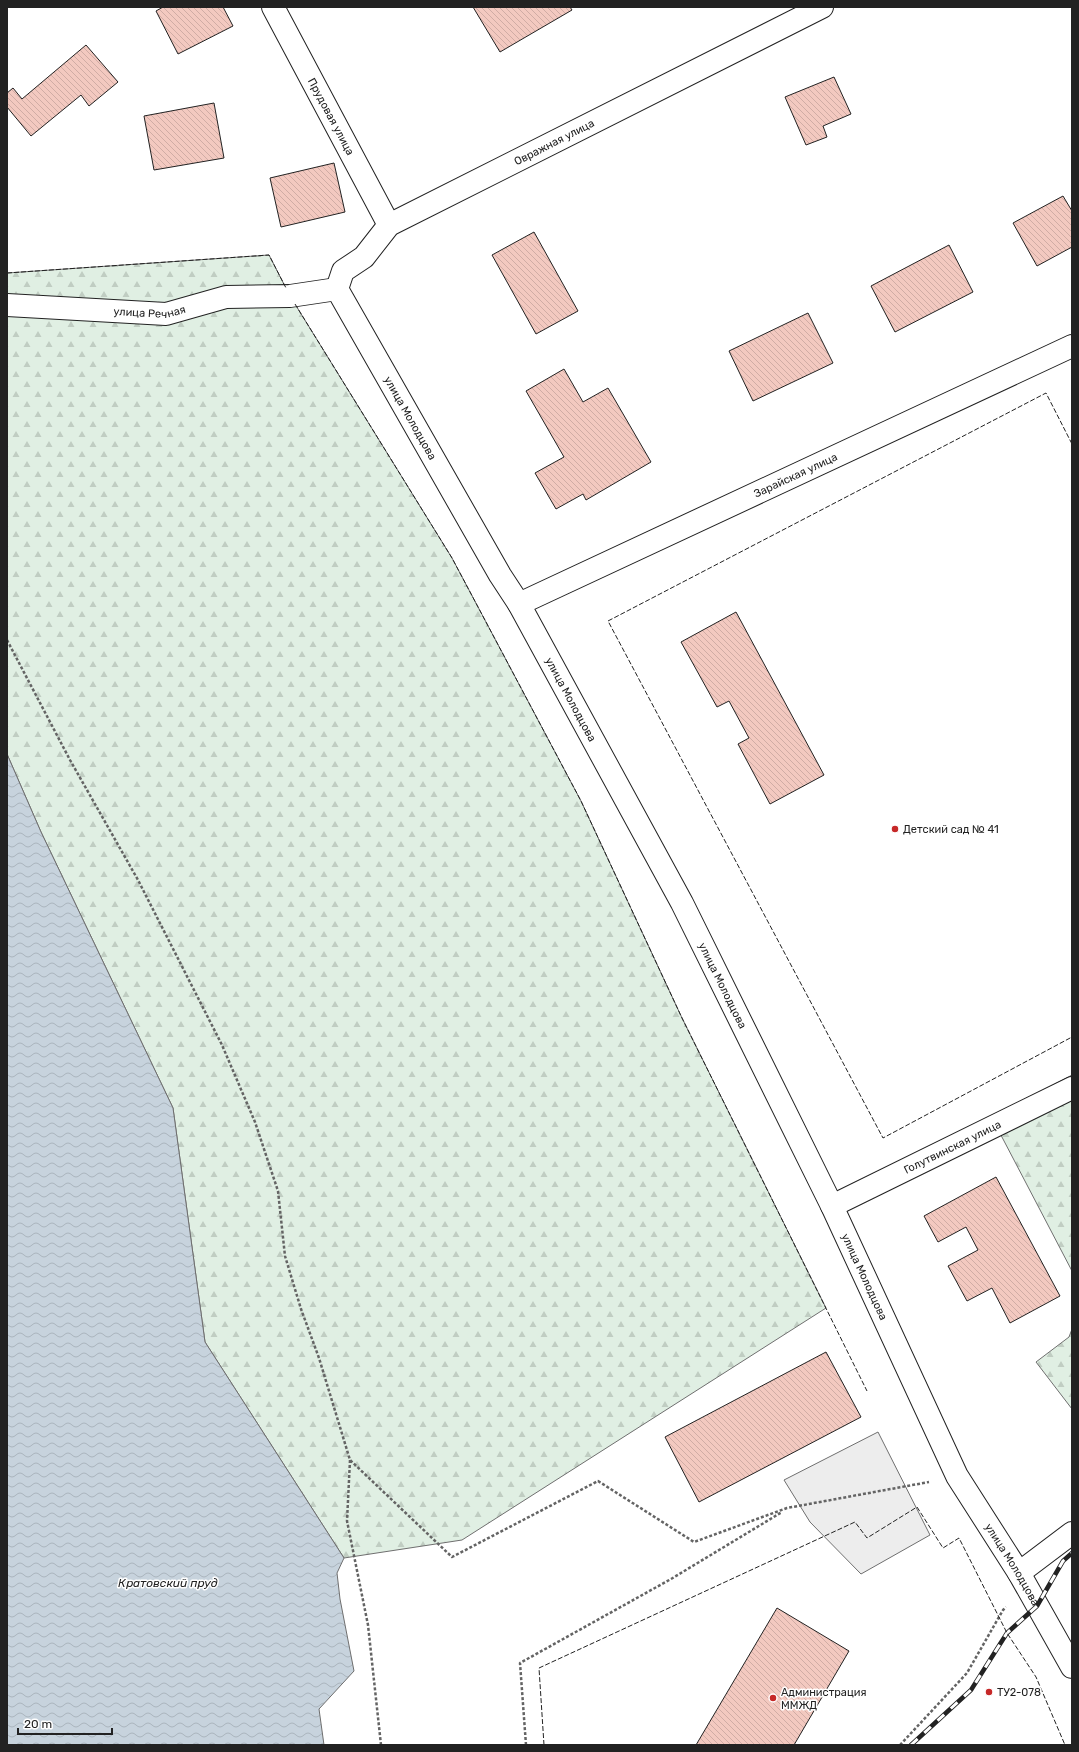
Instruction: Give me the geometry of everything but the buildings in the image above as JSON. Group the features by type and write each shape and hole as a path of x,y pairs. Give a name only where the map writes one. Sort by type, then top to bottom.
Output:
{"street":[{"name":"Прудовая улица","path":"273,7 389,225"},
{"name":"Овражная улица","path":"337,289 343,271 364,257 389,225 822,7"},
{"name":"улица Речная","path":"7,305 166,314 226,297 290,296 337,289"},
{"name":"улица Молодцова","path":"337,289 351,316 500,575 519,604 682,903 832,1206 957,1476 1069,1654"},
{"name":"Зарайская улица","path":"519,604 1072,346"},
{"name":"Голутвинская улица","path":"832,1206 1072,1088"},
{"path":"1023,1581 1072,1533"}],"path":[{"path":"7,640 70,760 138,880 222,1045 255,1122 278,1190 285,1256 301,1309 319,1358 350,1460 347,1521 368,1625 381,1745"},
{"path":"350,1460 452,1557 598,1481 694,1542 787,1508 957,1476"},
{"path":"526,1745 520,1664 672,1579 787,1508"},
{"path":"900,1745 966,1673 1003,1610 1023,1581"}],"green space":[{"path":"269,255 290,296 452,558 581,801 682,1018 826,1308 462,1540 344,1558 205,1342 173,1108 41,832 7,754 7,273"},
{"path":"1072,1075 1072,1271 992,1118"},
{"path":"1072,1329 1072,1409 1036,1362 1069,1337"}],"shaded area":[{"path":"878,1432 930,1535 861,1574 810,1522 784,1480"}],"water":[{"name":"Кратовский пруд","path":"7,754 41,832 173,1108 205,1342 344,1558 337,1573 340,1599 354,1671 319,1709 324,1745 7,1745"}],"railway":[{"path":"911,1745 971,1690 1007,1633 1037,1606 1063,1561 1072,1553"}],"fence":[{"path":"7,273 269,255 286,288"},
{"path":"295,304 452,558 581,801 682,1018 867,1391"},
{"path":"1072,444 1046,393 608,621 883,1138 1072,1037"},
{"path":"544,1745 539,1668 855,1522 867,1538 917,1507 943,1548 959,1538 1007,1633 1036,1677 1065,1745"}],"place":[{"name":"Детский сад № 41","path":"895,829"},
{"name":"ТУ2-078","path":"989,1692"},
{"name":"Администрация ММЖД","path":"773,1698"}]}
